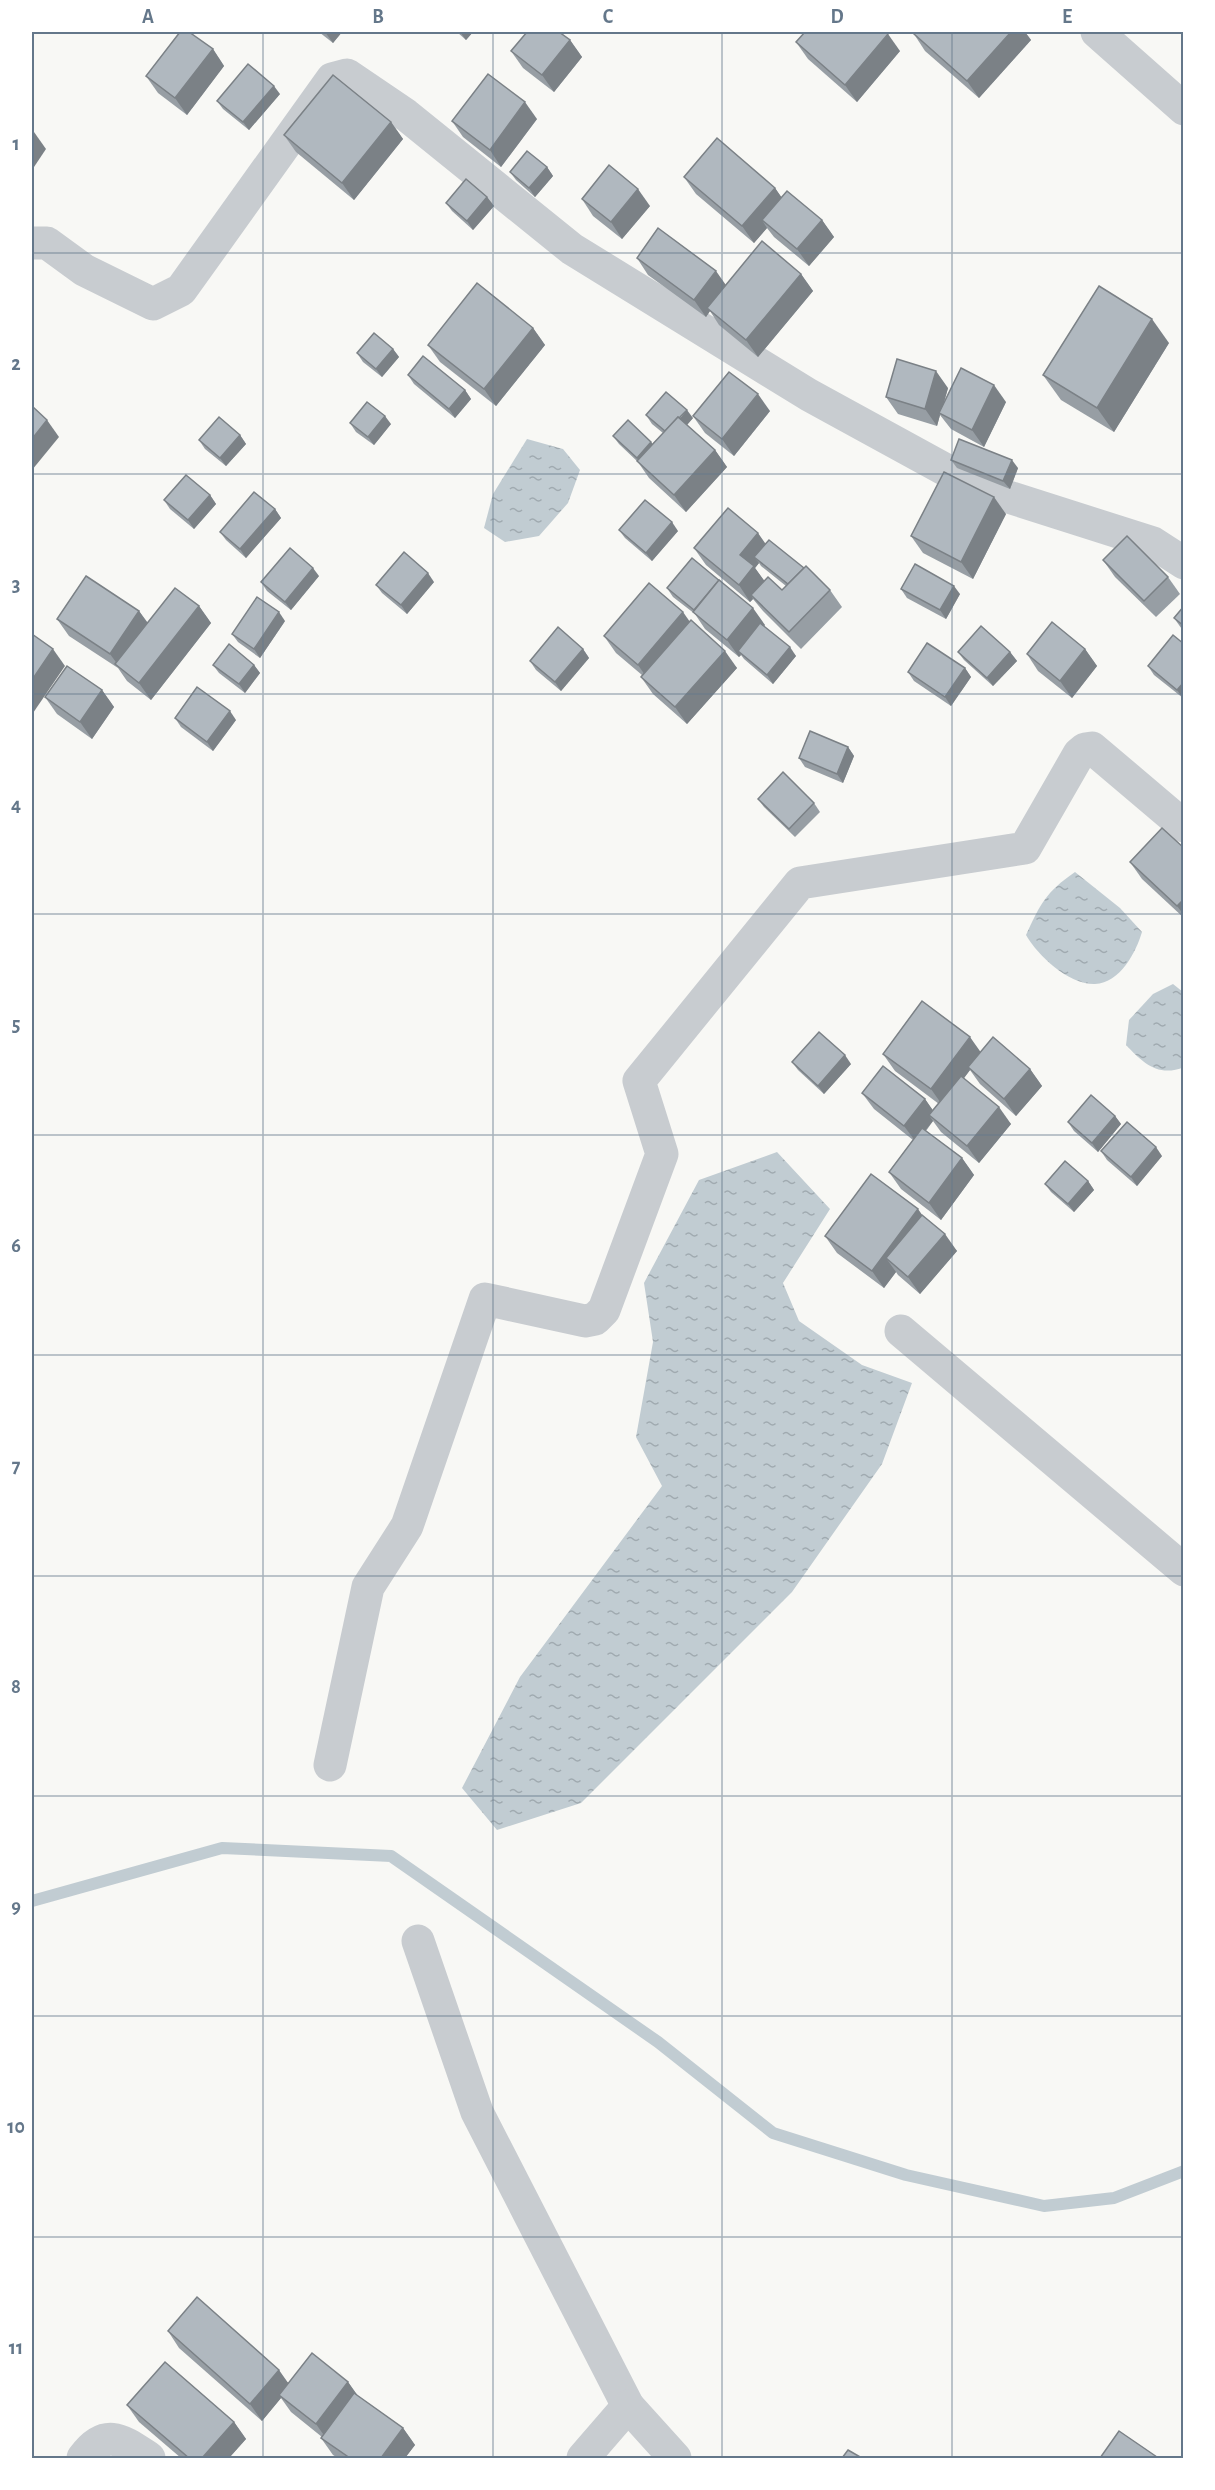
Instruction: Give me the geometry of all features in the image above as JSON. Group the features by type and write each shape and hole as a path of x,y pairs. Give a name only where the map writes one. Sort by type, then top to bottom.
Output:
{"street":[{"path":"1097,32 1184,109"},
{"path":"32,243 37,241 47,243 84,270 153,304 181,290 332,79 347,75 406,115 572,249 809,395 977,487 1153,543 1184,563"},
{"path":"330,1765 368,1587 407,1526 485,1299 585,1321 595,1319 604,1310 662,1154 639,1081 800,883 1025,848 1079,754 1085,749 1092,748 1184,826"},
{"path":"901,1331 1184,1570"},
{"path":"418,1941 477,2112 628,2406 675,2458"},
{"path":"583,2458 628,2406"},
{"path":"83,2458 93,2445 114,2438 126,2442 149,2458"}],"water":[{"path":"527,439 563,449 580,470 568,503 539,536 505,542 484,528 493,494"},
{"path":"1075,872 1120,908 1142,932 1126,965 1112,978 1095,984 1075,980 1055,968 1038,952 1026,935 1045,899"},
{"path":"1173,984 1183,992 1184,1067 1166,1071 1151,1067 1126,1045 1129,1020 1153,994"},
{"path":"777,1152 830,1209 783,1283 799,1321 862,1365 912,1383 882,1464 792,1592 581,1803 497,1830 462,1788 520,1677 662,1486 636,1437 653,1342 644,1283 699,1180"}],"building":[{"path":"180,32 189,32 213,49 175,98 146,76"},
{"path":"527,32 559,32 570,40 542,75 511,51"},
{"path":"805,32 885,32 888,34 845,85 796,42"},
{"path":"916,32 1011,32 967,81 914,34"},
{"path":"248,64 274,86 243,122 217,101"},
{"path":"488,74 525,102 490,150 452,121"},
{"path":"333,75 391,122 342,183 284,135"},
{"path":"717,138 775,188 742,226 684,177"},
{"path":"527,151 547,167 529,188 510,172"},
{"path":"609,165 638,189 611,222 582,199"},
{"path":"466,179 487,197 467,221 446,203"},
{"path":"787,191 822,220 797,249 762,220"},
{"path":"658,228 716,271 694,300 637,258"},
{"path":"762,241 801,274 746,340 707,308"},
{"path":"477,283 533,328 484,389 428,345"},
{"path":"1099,286 1152,319 1097,408 1043,375"},
{"path":"374,333 393,349 376,369 357,353"},
{"path":"423,356 465,390 449,409 408,375"},
{"path":"897,359 936,371 925,409 886,397"},
{"path":"961,368 994,385 972,430 939,413"},
{"path":"729,372 758,394 722,439 693,416"},
{"path":"666,392 687,410 665,431 646,415"},
{"path":"367,402 385,416 368,437 350,423"},
{"path":"32,406 47,420 32,439"},
{"path":"219,417 240,435 220,458 199,440"},
{"path":"678,417 715,450 674,495 637,461"},
{"path":"628,420 651,442 637,458 613,436"},
{"path":"959,439 1012,460 1003,481 951,460"},
{"path":"944,472 994,497 961,562 911,536"},
{"path":"186,475 210,495 188,520 164,500"},
{"path":"254,492 275,509 240,549 220,532"},
{"path":"645,500 672,522 646,553 619,530"},
{"path":"728,508 758,533 740,555 754,566 739,585 694,548"},
{"path":"1127,536 1168,577 1144,601 1103,560"},
{"path":"769,540 804,568 788,584 754,557"},
{"path":"290,548 313,568 285,602 261,582"},
{"path":"404,552 428,573 401,605 376,585"},
{"path":"692,558 719,580 694,610 667,588"},
{"path":"915,564 954,586 940,610 901,589"},
{"path":"806,566 830,590 789,632 751,595 768,577 782,590"},
{"path":"86,576 139,611 110,654 57,619"},
{"path":"719,580 753,608 727,640 693,612"},
{"path":"649,583 683,612 638,665 604,636"},
{"path":"175,588 199,606 139,683 115,664"},
{"path":"257,597 279,612 254,649 232,634"},
{"path":"1184,606 1184,626 1174,618"},
{"path":"691,620 725,651 675,707 641,677"},
{"path":"1052,622 1085,649 1060,681 1027,654"},
{"path":"760,623 790,647 767,675 738,651"},
{"path":"981,626 1010,652 987,678 958,652"},
{"path":"558,627 583,649 555,682 530,661"},
{"path":"32,634 53,649 32,680"},
{"path":"1173,635 1184,644 1184,682 1177,690 1148,666"},
{"path":"927,643 965,668 945,697 908,672"},
{"path":"229,644 254,665 239,684 213,665"},
{"path":"67,666 102,690 80,722 45,697"},
{"path":"197,687 230,711 207,742 175,718"},
{"path":"810,731 848,747 837,774 799,758"},
{"path":"783,772 814,803 789,829 758,799"},
{"path":"1162,828 1184,848 1184,899 1177,906 1130,862"},
{"path":"922,1001 970,1037 931,1089 883,1054"},
{"path":"819,1032 845,1055 818,1086 792,1062"},
{"path":"993,1037 1030,1069 1004,1099 968,1067"},
{"path":"883,1066 925,1099 904,1126 862,1093"},
{"path":"961,1076 999,1107 967,1146 929,1115"},
{"path":"1091,1095 1115,1116 1092,1143 1068,1122"},
{"path":"1127,1122 1156,1147 1131,1177 1101,1151"},
{"path":"922,1128 962,1158 929,1203 889,1172"},
{"path":"1065,1161 1088,1181 1068,1204 1045,1184"},
{"path":"871,1174 918,1209 872,1271 825,1236"},
{"path":"922,1215 945,1234 908,1277 886,1258"},
{"path":"197,2297 279,2370 250,2404 168,2331"},
{"path":"312,2353 348,2382 316,2424 279,2395"},
{"path":"165,2362 234,2422 202,2458 189,2458 127,2405"},
{"path":"354,2393 403,2428 381,2458 350,2458 321,2438"},
{"path":"1119,2431 1157,2457 1100,2458"},
{"path":"848,2450 862,2458 842,2458"}],"waterway":[{"path":"32,1901 222,1848 391,1856 658,2042 773,2133 906,2175 1044,2206 1114,2198 1184,2171"}]}
